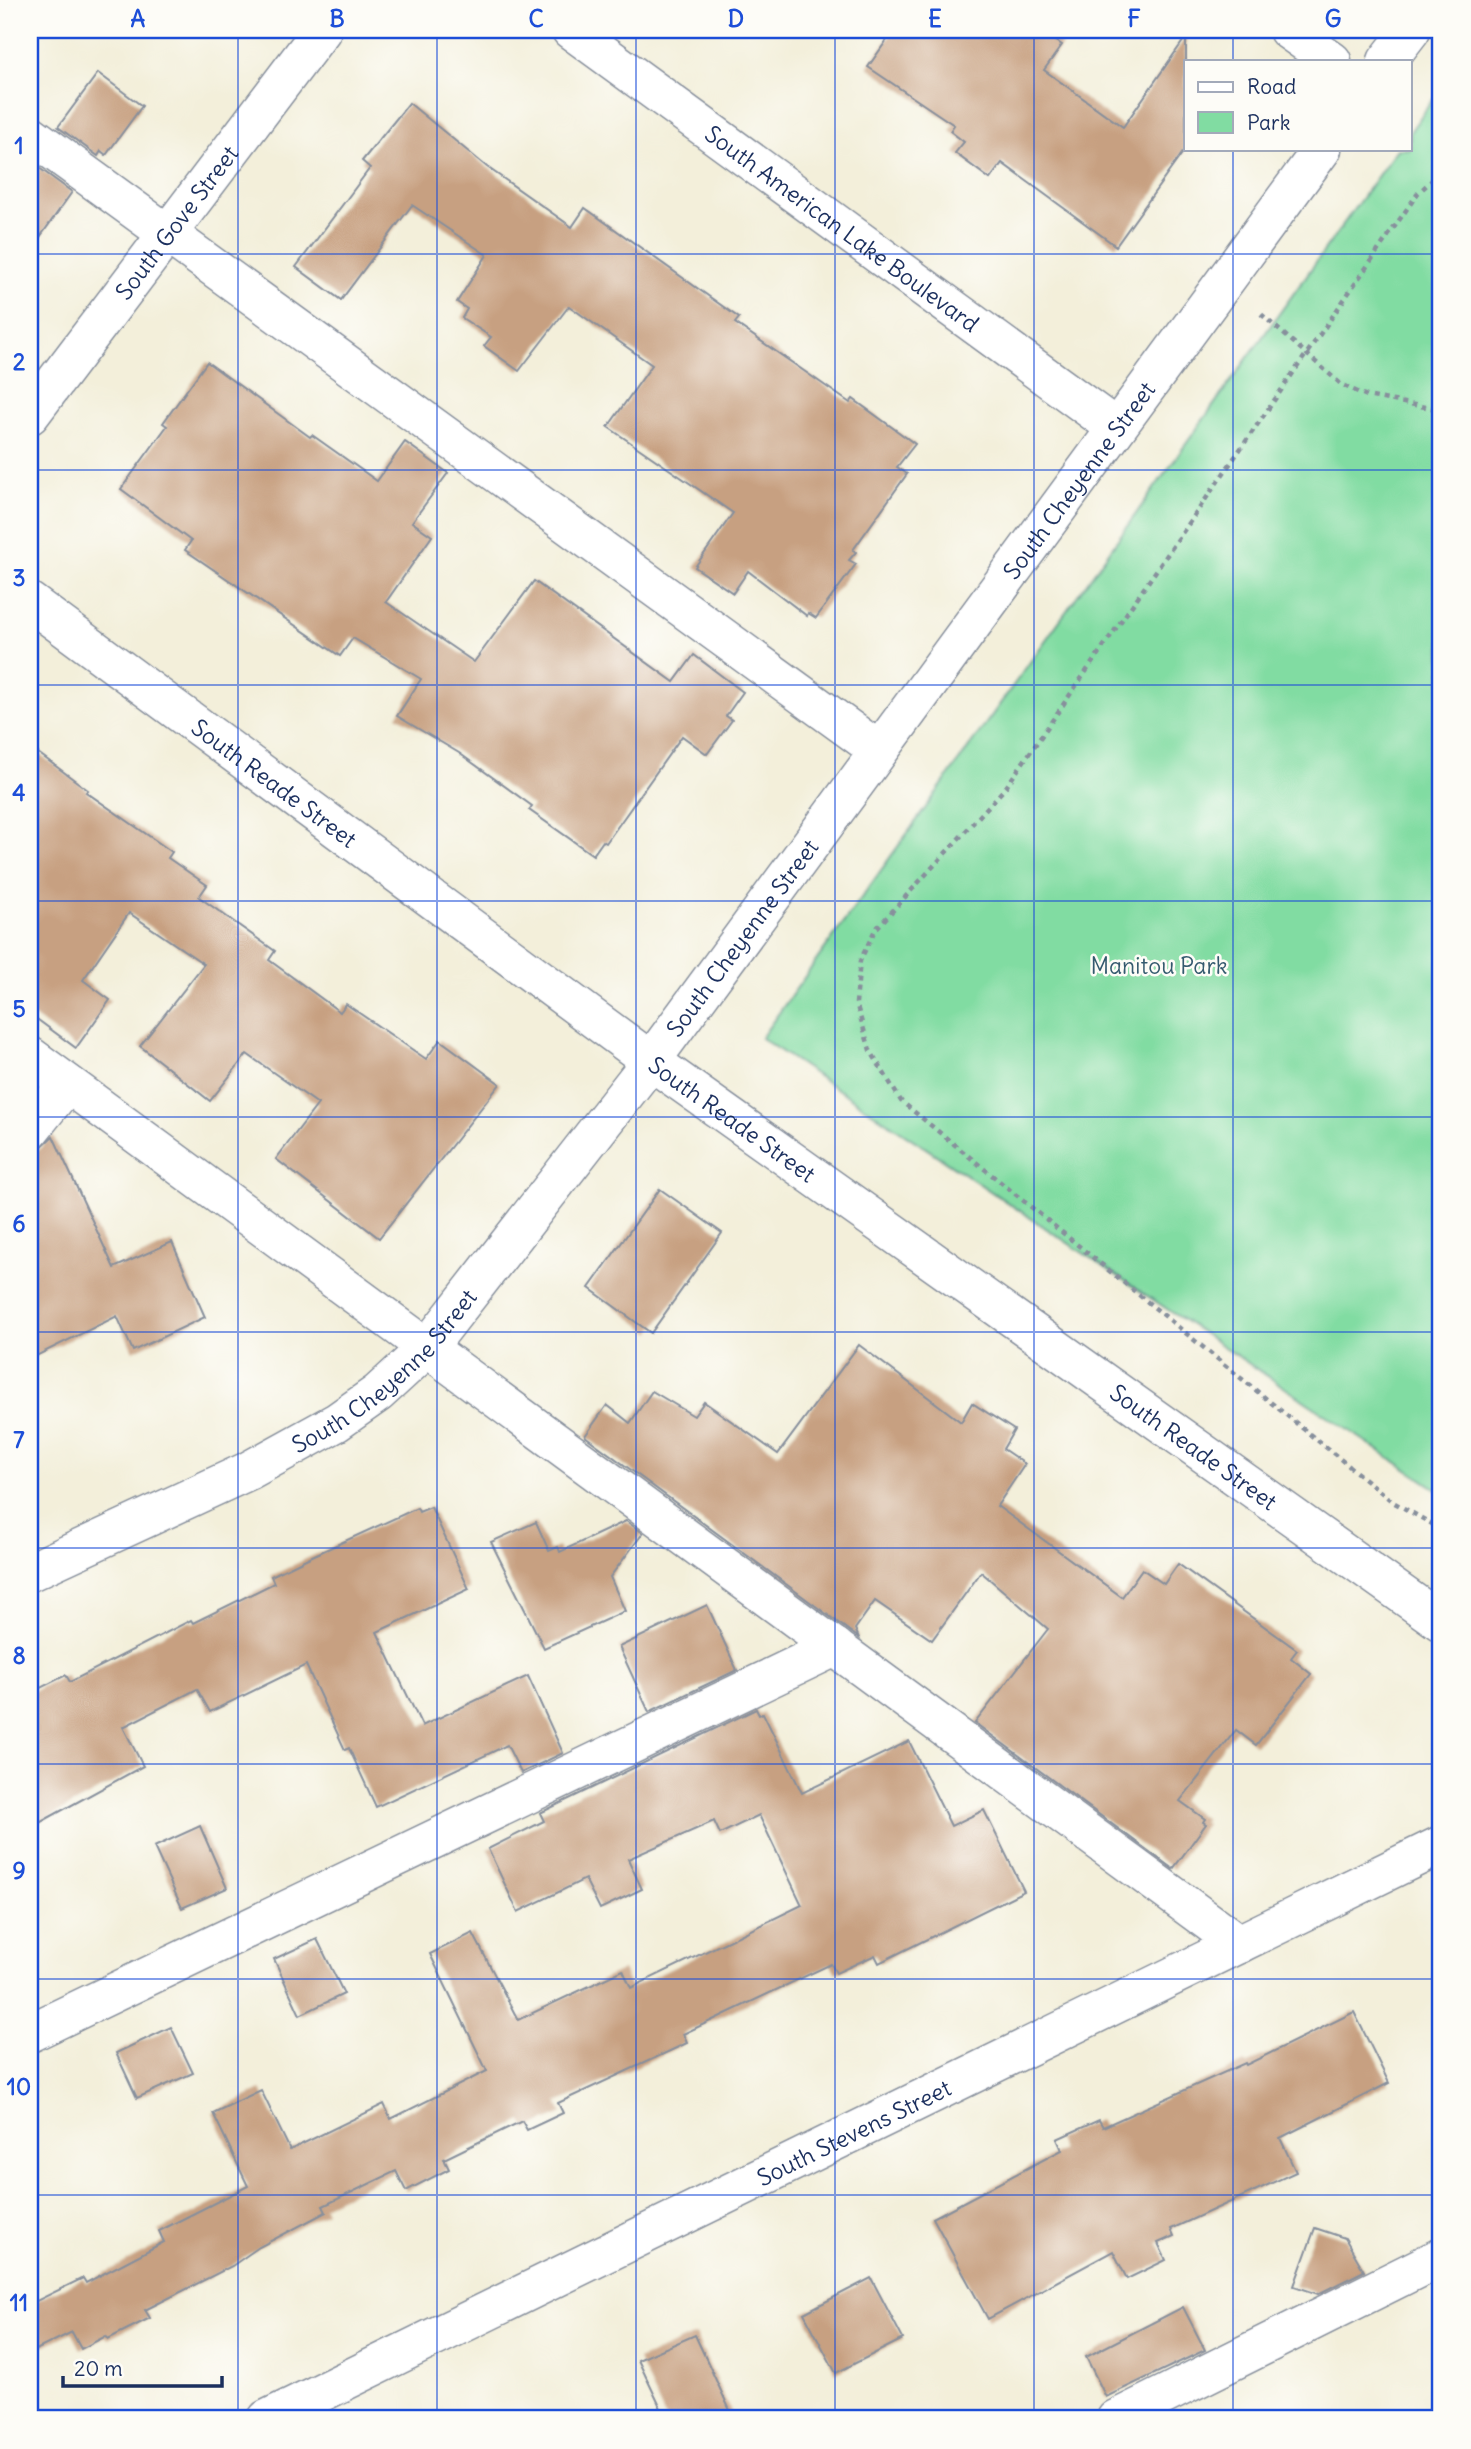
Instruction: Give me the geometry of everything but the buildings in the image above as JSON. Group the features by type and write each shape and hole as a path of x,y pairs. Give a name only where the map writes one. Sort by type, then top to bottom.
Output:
{"street":[{"name":"South Gove Street","path":"30,415 322,30"},
{"name":"South American Lake Boulevard","path":"571,30 1115,427"},
{"path":"1288,30 1331,60"},
{"path":"1388,60 1411,30"},
{"path":"30,134 878,750"},
{"name":"South Cheyenne Street","path":"30,1572 248,1471 337,1422 378,1393 427,1348 652,1061 1115,427 1321,150"},
{"name":"South Reade Street","path":"30,602 652,1061 1441,1622"},
{"path":"30,1056 1239,1944"},
{"path":"30,1130 67,1084"},
{"path":"30,2033 835,1647"},
{"name":"South Stevens Street","path":"267,2419 1441,1845"},
{"path":"1116,2419 1441,2257"}],"path":[{"path":"1441,172 1418,193 1006,787 875,930 860,961 856,1003 870,1050 901,1101 1393,1502 1441,1530"},
{"path":"1223,281 1342,385 1367,396 1441,410"}],"green space":[{"name":"Manitou Park","path":"1441,88 1441,1492 761,1038 1396,150 1412,150 1412,129"}]}
